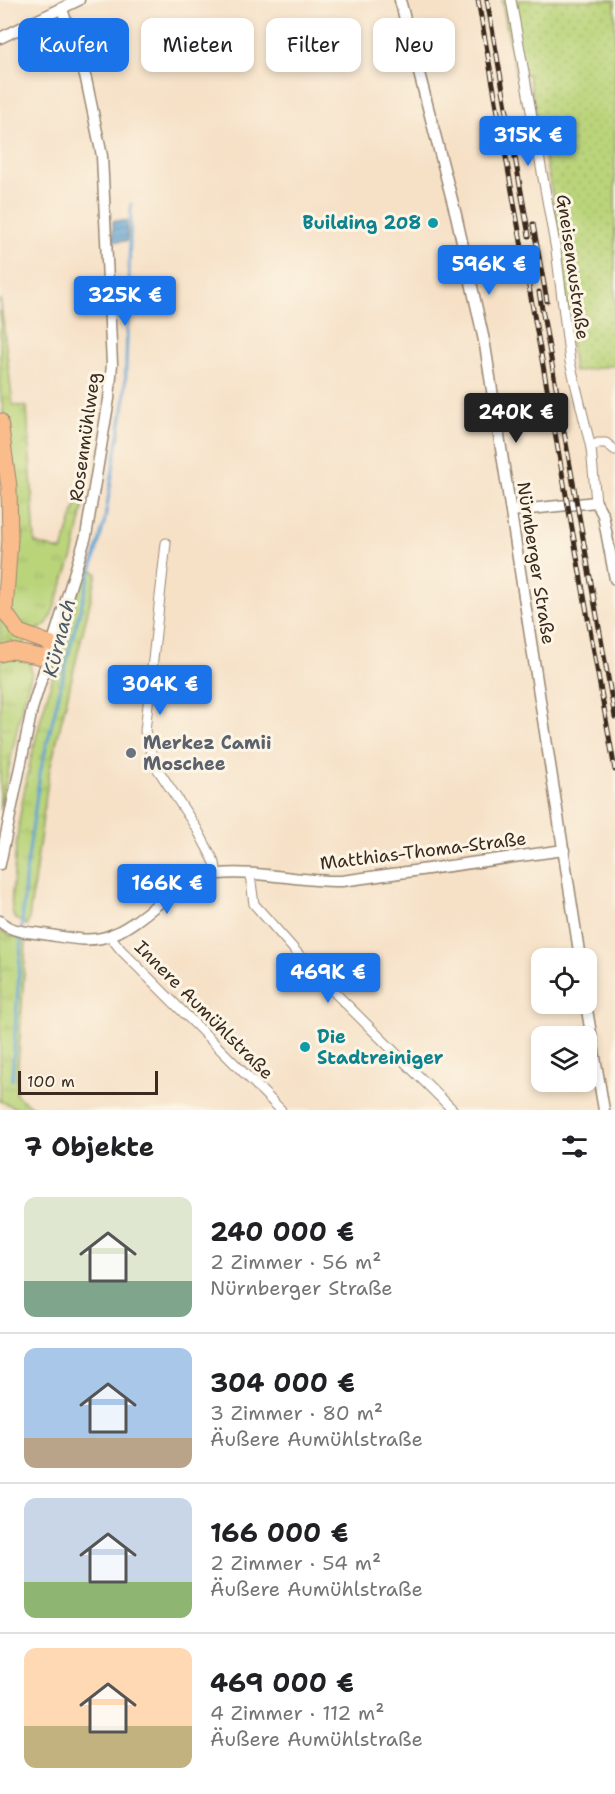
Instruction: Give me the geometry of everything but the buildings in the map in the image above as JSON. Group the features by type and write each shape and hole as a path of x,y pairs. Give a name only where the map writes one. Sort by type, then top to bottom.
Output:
{"highway":[{"path":"0,421 9,487 10,539 5,612 19,632 49,651"},
{"path":"0,654 12,651 49,651"}],"street":[{"path":"0,38 79,0"},
{"name":"Nürnberger Straße","path":"400,0 485,345 579,948"},
{"name":"Gneisenaustraße","path":"511,0 556,250 570,362 591,448 596,502 603,515 615,579"},
{"name":"Rosenmühlweg","path":"0,864 2,843 32,709 77,570 88,525 106,430 112,364 102,156 86,79 62,9"},
{"path":"591,448 598,442 606,443 615,450"},
{"path":"511,511 596,502"},
{"path":"166,543 145,731 155,765 197,829 215,863 217,874"},
{"name":"Matthias-Thoma-Straße","path":"110,936 196,879 217,874 250,874 310,881 342,881 564,850"},
{"path":"250,874 254,904 314,972 453,1110"},
{"name":"Innere Aumühlstraße","path":"0,921 16,929 33,933 77,939 110,936 121,950 281,1110"},
{"path":"588,1014 603,1110"}],"green space":[{"path":"502,0 615,0 615,365 574,372 553,199 528,74 516,77"},
{"path":"0,298 13,405 27,407 35,543 62,551 78,499 85,499 73,556 50,619 42,628 30,632 11,615 10,459 0,391"},
{"path":"86,566 97,573 49,773 28,926 14,918 12,901 17,835 23,796 41,718"},
{"path":"0,602 25,641 23,647 0,649"},
{"path":"10,658 29,661 32,673 22,706 0,810 0,661"},
{"path":"0,931 26,941 16,1095 36,1110 20,1110 0,1101"}],"water":[{"path":"113,221 127,221 127,241 113,241"}],"waterway":[{"name":"Kürnach","path":"12,1080 25,879 40,773 73,635 104,524 125,398 131,204"}],"railway":[{"path":"478,0 615,770"},
{"path":"487,0 529,236"},
{"path":"533,224 547,301"},
{"path":"539,292 615,717"}],"place":[{"name":"Building 208","path":"433,223"},
{"name":"Merkez Camii Moschee","path":"131,753"},
{"name":"Die Stadtreiniger","path":"305,1047"}]}
